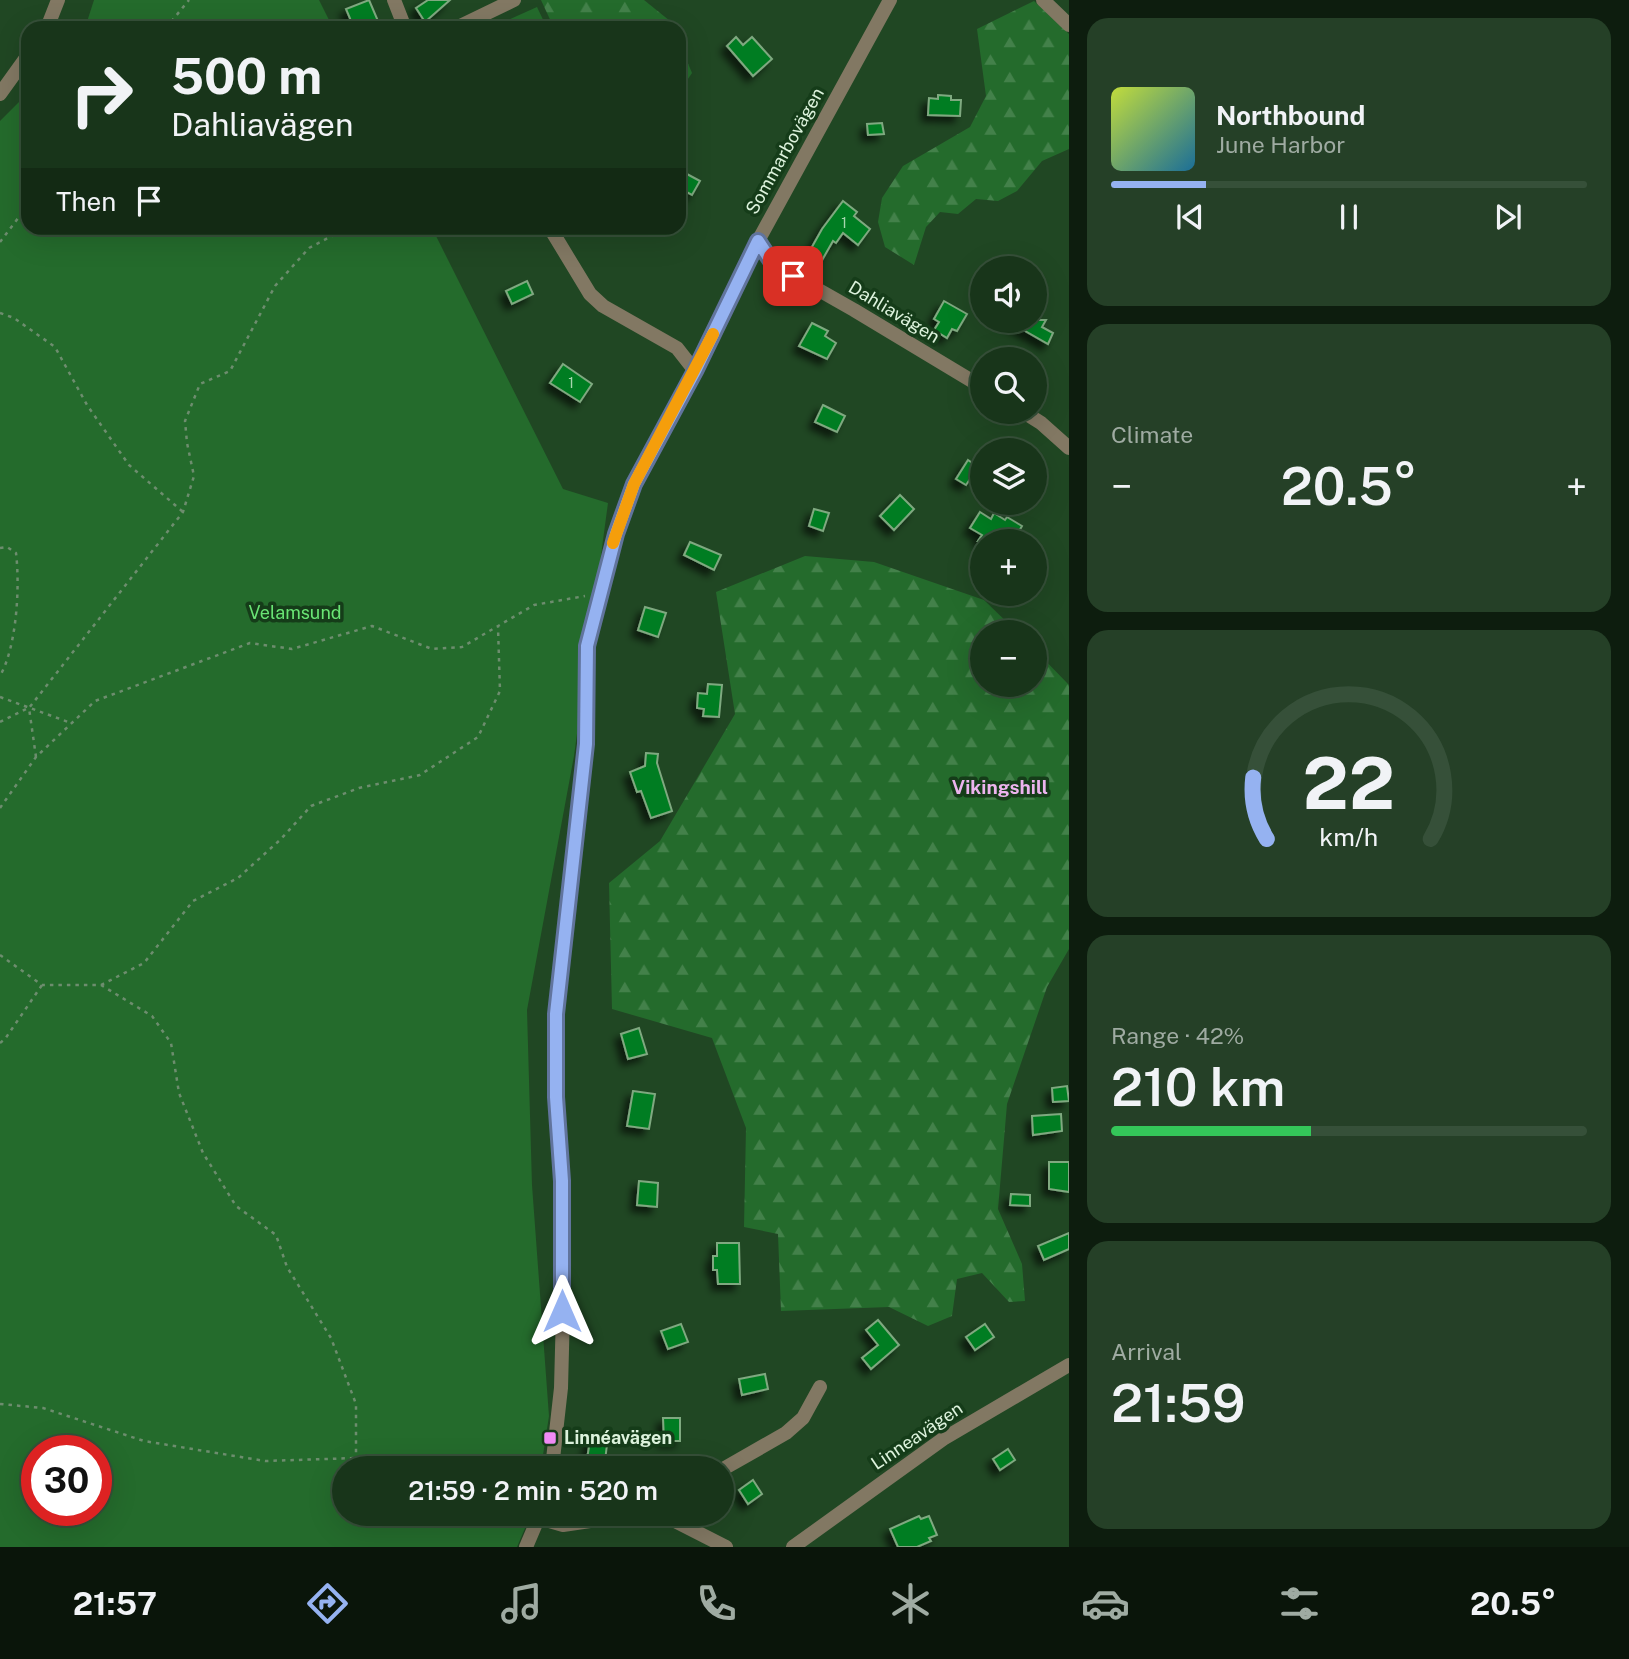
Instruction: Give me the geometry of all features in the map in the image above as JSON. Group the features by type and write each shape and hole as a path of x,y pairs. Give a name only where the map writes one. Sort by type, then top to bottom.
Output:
{"street":[{"path":"50,21 58,0"},
{"path":"394,0 402,21"},
{"path":"467,21 514,0"},
{"name":"Sommarbovägen","path":"553,1456 561,1388 562,1311 562,1181 556,1097 556,1014 586,744 587,646 616,534 634,484 695,371 758,241 890,0"},
{"path":"1044,0 1069,25"},
{"path":"0,94 21,65"},
{"path":"554,235 590,294 603,306 677,348 695,371"},
{"name":"Dahliavägen","path":"758,241 773,264 970,380"},
{"path":"1042,424 1069,448"},
{"name":"Linneavägen","path":"793,1547 943,1439 1069,1365"},
{"path":"734,1463 786,1433 803,1418 820,1387"},
{"path":"527,1546 535,1526"},
{"path":"691,1526 726,1547"}],"path":[{"path":"172,21 189,0"},
{"path":"0,242 21,214"},
{"path":"0,722 29,708 183,512 194,476 185,421 200,384 230,371 275,286 309,248 334,235"},
{"path":"0,313 14,318 55,347 87,405 128,465 183,512"},
{"path":"0,548 7,547 16,553 17,566 14,625 0,676"},
{"path":"0,808 36,757 95,701 250,643 292,649 372,626 432,649 462,647 534,605 600,593"},
{"path":"0,955 42,985 102,985 144,963 193,901 238,878 312,806 359,788 420,775 478,737 500,691 498,626"},
{"path":"0,697 71,723"},
{"path":"29,708 36,757"},
{"path":"0,1043 5,1040 42,985"},
{"path":"102,985 152,1016 171,1043 179,1093 203,1153 236,1206 276,1236 287,1267 331,1338 356,1404 356,1456"},
{"path":"0,1404 43,1408 144,1441 265,1461 332,1459"}],"green space":[{"path":"94,0 319,0 330,21 87,21"},
{"path":"541,0 644,0 670,21 551,21"},
{"path":"1034,1 1069,34 1069,149 1042,161 1017,191 998,201 976,199 958,214 940,212 926,227 914,265 885,247 878,222 882,198 903,166 970,127 986,96 977,29"},
{"path":"537,7 544,21 506,21"},
{"path":"686,59 692,73 686,82"},
{"name":"Velamsund","path":"21,100 21,235 436,235 563,489 608,503 574,756 527,1010 532,1185 549,1416 543,1456 332,1456 332,1526 526,1526 517,1547 0,1547 0,121"},
{"path":"805,556 874,562 970,595 970,606 990,606 1005,620 970,620 970,697 1047,697 1047,662 1069,685 1069,949 1047,987 1007,1104 998,1209 1022,1264 1025,1301 1009,1302 982,1273 957,1279 952,1316 928,1326 889,1307 781,1311 778,1234 744,1227 746,1128 712,1038 612,1009 609,883 660,841 735,714 716,592"}],"building":[{"path":"369,0 378,21 351,21 346,9"},
{"path":"428,0 450,0 426,21 416,8"},
{"path":"736,37 743,45 752,37 772,59 753,76 727,46"},
{"path":"938,95 951,96 951,100 961,100 960,116 928,115 929,98 938,99"},
{"path":"882,123 884,134 868,135 867,124"},
{"path":"686,174 700,181 692,195 686,192"},
{"path":"843,201 857,212 854,216 870,229 858,245 843,233 836,243 833,241 821,262 808,254"},
{"path":"527,281 533,294 512,304 506,291"},
{"path":"944,301 967,314 957,331 952,329 947,338 934,330 939,322 934,319"},
{"path":"812,323 828,331 825,336 836,343 827,359 799,346"},
{"path":"1047,330 1053,333 1048,344 1029,333 1047,333"},
{"path":"563,364 592,384 580,402 550,383"},
{"path":"823,405 845,416 837,432 815,422"},
{"path":"968,460 970,461 970,479 966,485 956,479"},
{"path":"900,495 914,509 894,530 880,516"},
{"path":"814,509 829,513 823,531 809,526"},
{"path":"978,515 991,519 993,515 997,515 1005,520 1007,517 1022,526 1020,529 970,528"},
{"path":"690,542 721,555 714,570 684,555"},
{"path":"645,607 666,613 658,637 638,630"},
{"path":"708,684 722,685 719,717 703,716 704,709 697,708 698,693 707,694"},
{"path":"646,753 658,754 657,763 672,811 651,818 641,791 637,792 630,772 645,766"},
{"path":"639,1028 647,1054 628,1059 621,1034"},
{"path":"1067,1086 1069,1101 1053,1102 1052,1088"},
{"path":"633,1091 655,1094 649,1129 627,1126"},
{"path":"1061,1114 1062,1131 1033,1135 1032,1116"},
{"path":"1049,1162 1069,1162 1069,1192 1049,1189"},
{"path":"639,1181 658,1183 657,1207 637,1205"},
{"path":"1011,1194 1030,1195 1030,1206 1010,1205"},
{"path":"1069,1233 1069,1249 1044,1260 1038,1246"},
{"path":"717,1243 739,1243 740,1284 718,1284 717,1270 713,1270"},
{"path":"878,1320 899,1345 871,1369 862,1358 878,1345 866,1330"},
{"path":"681,1324 688,1342 668,1349 661,1331"},
{"path":"985,1324 994,1337 975,1350 966,1337"},
{"path":"765,1374 768,1389 742,1395 739,1379"},
{"path":"663,1418 680,1418 680,1441 664,1441"},
{"path":"591,1434 608,1436 606,1456 587,1456"},
{"path":"1008,1449 1015,1460 1000,1470 993,1459"},
{"path":"753,1480 762,1494 748,1504 739,1490"},
{"path":"919,1516 921,1519 929,1516 937,1535 917,1547 898,1547 890,1529"}],"slow traffic":[{"path":"613,543 634,484 713,334"}],"place":[{"name":"Linnéavägen","path":"550,1438"}],"district":[{"name":"Vikingshill","path":"1000,787"}],"route":[{"path":"562,1311 562,1181 556,1097 556,1014 586,744 587,646 616,534 634,484 695,371 758,241 773,264 793,276"}]}
